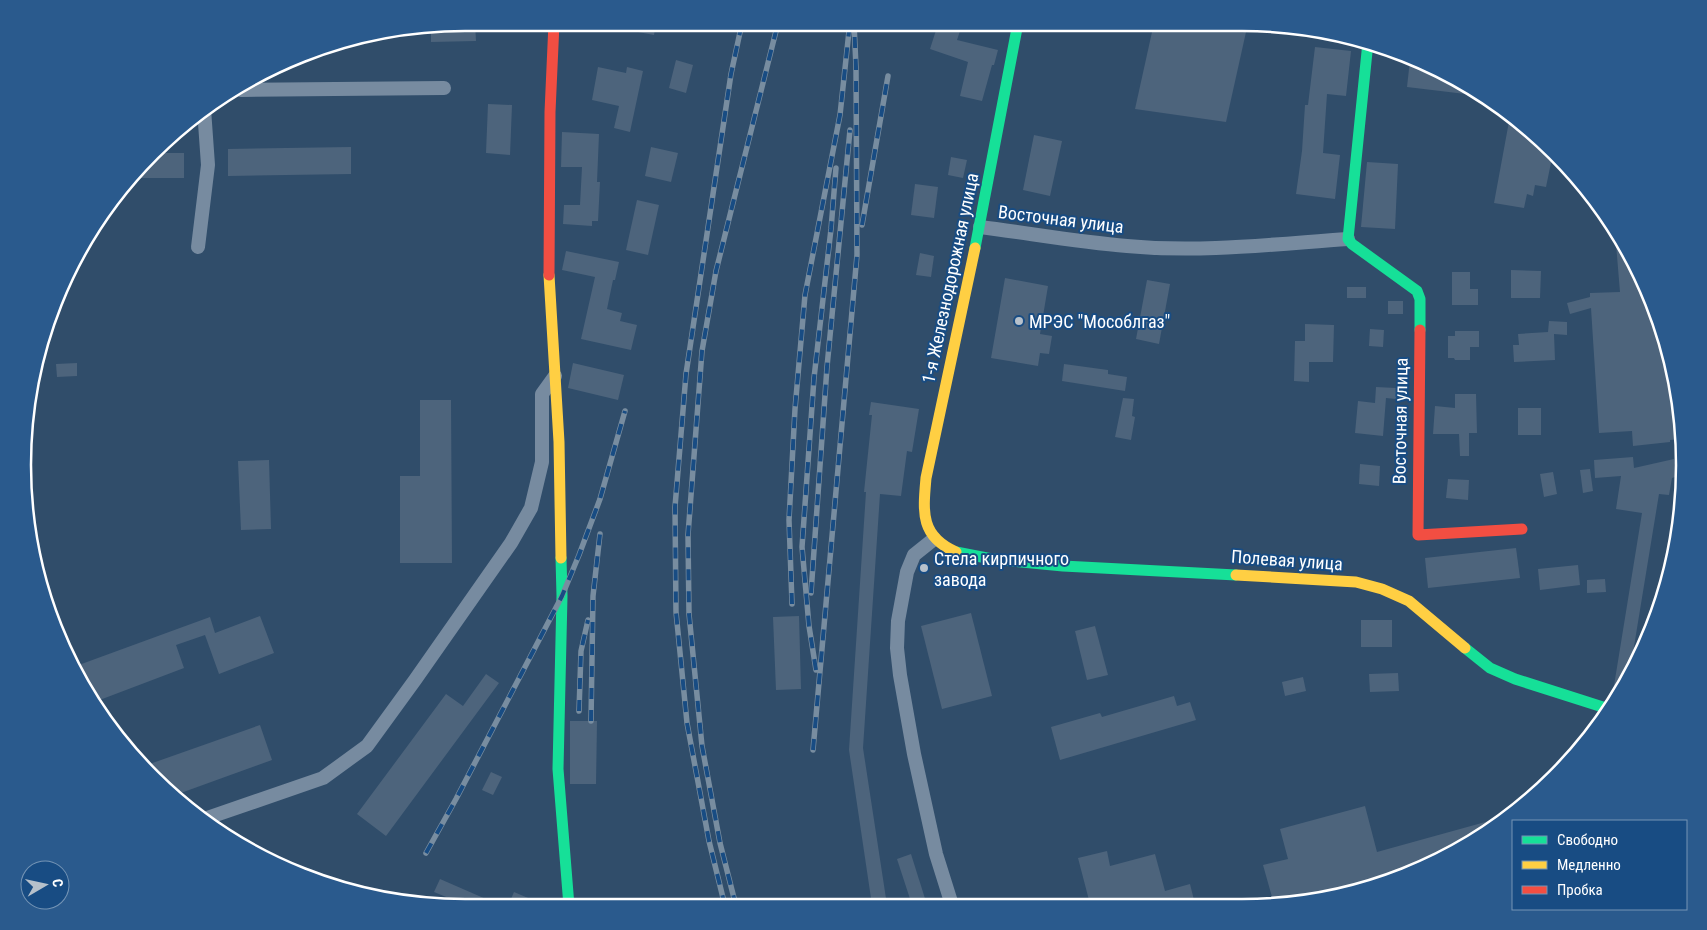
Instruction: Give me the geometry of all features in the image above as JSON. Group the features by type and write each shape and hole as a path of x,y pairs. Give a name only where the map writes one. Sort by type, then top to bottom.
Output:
{"main road":[{"path":"554,31 550,112 548,261 559,442 562,586 558,769 568,899"},
{"name":"1-я Железнодорожная улица","path":"934,538 928,529 925,518 924,495 926,478 980,227 1017,31"},
{"path":"1348,239 1367,50"},
{"name":"Восточная улица","path":"1348,239 1352,244 1417,291 1420,299 1418,535 1522,529"},
{"name":"Полевая улица","path":"934,538 958,553 992,559 1063,566 1356,582 1382,589 1409,601 1490,668 1515,679 1602,707"}],"street":[{"path":"246,90 444,88"},
{"path":"198,247 208,165 205,118"},
{"name":"Восточная улица","path":"980,227 1155,248 1225,247 1348,239"},
{"path":"211,817 323,778 367,746 416,680 506,551 531,508 542,462 542,394 555,376"},
{"path":"934,538 914,555 907,572 898,621 897,648 914,754 936,854 950,899"}],"building":[{"path":"475,31 476,41 431,42 431,33"},
{"path":"633,31 655,31 654,35"},
{"path":"936,31 960,31 957,40 998,50 982,101 960,96 968,62 930,49"},
{"path":"1152,31 1246,31 1226,122 1135,109"},
{"path":"1315,47 1351,51 1346,96 1327,94 1323,153 1340,155 1335,199 1296,194 1302,151 1305,105 1308,105"},
{"path":"676,60 693,65 686,93 669,88"},
{"path":"1409,65 1467,94 1407,87"},
{"path":"598,67 626,73 627,67 643,71 630,132 614,128 619,106 592,100"},
{"path":"488,104 512,105 510,155 486,153"},
{"path":"1509,123 1551,161 1546,187 1535,185 1533,196 1527,194 1524,208 1494,203"},
{"path":"562,132 599,134 597,182 600,182 598,221 592,221 592,226 563,224 564,205 580,205 582,167 561,167"},
{"path":"1034,135 1062,141 1050,196 1023,190"},
{"path":"351,147 351,174 228,176 228,149"},
{"path":"651,147 678,153 671,182 645,176"},
{"path":"164,153 184,153 184,178 140,178"},
{"path":"951,157 967,160 963,178 948,175"},
{"path":"1367,162 1398,164 1395,229 1361,227"},
{"path":"915,184 938,187 934,218 911,215"},
{"path":"637,200 659,205 648,255 626,250"},
{"path":"1616,245 1643,299 1661,353 1672,408 1675,437 1675,440 1670,440 1670,442 1633,446 1632,431 1599,433 1591,308 1570,314 1567,303 1590,297 1590,293 1620,292"},
{"path":"566,251 619,262 607,309 622,313 620,321 637,325 631,350 581,339 595,277 562,270"},
{"path":"920,253 934,256 931,277 916,275"},
{"path":"1511,270 1541,271 1540,298 1511,298"},
{"path":"1452,272 1470,272 1470,289 1478,289 1478,305 1452,305"},
{"path":"1005,278 1048,286 1040,334 1052,336 1049,354 1040,353 1038,366 991,358"},
{"path":"1147,280 1170,284 1159,344 1136,339"},
{"path":"1347,287 1366,287 1366,298 1347,298"},
{"path":"1388,301 1403,301 1403,314 1388,314"},
{"path":"1549,321 1567,322 1567,335 1554,334 1555,360 1514,362 1513,345 1519,345 1518,334 1548,332"},
{"path":"1305,324 1334,325 1333,362 1309,362 1309,382 1294,381 1295,341 1305,341"},
{"path":"1370,329 1384,330 1383,347 1369,346"},
{"path":"1455,331 1479,331 1479,347 1470,347 1470,360 1448,358 1448,336 1455,336"},
{"path":"77,363 77,376 57,377 56,364"},
{"path":"573,363 624,375 618,400 568,388"},
{"path":"1064,364 1108,370 1108,374 1127,377 1125,391 1062,381"},
{"path":"1376,387 1396,388 1396,399 1386,398 1383,436 1355,433 1358,401 1375,403"},
{"path":"1455,394 1476,394 1477,433 1469,433 1469,456 1460,456 1459,434 1433,434 1435,406 1455,408"},
{"path":"1123,398 1134,399 1132,416 1135,417 1131,440 1115,437"},
{"path":"420,400 451,400 452,563 400,563 400,476 420,476"},
{"path":"871,402 919,409 912,452 907,451 901,496 880,494 863,748 886,899 871,899 849,750 866,492 864,492 872,415 869,415"},
{"path":"1518,408 1541,408 1541,435 1518,435"},
{"path":"1633,457 1634,468 1674,459 1676,467 1676,477 1672,478 1669,495 1659,494 1633,653 1613,689 1642,513 1616,509 1621,476 1595,478 1594,460"},
{"path":"269,460 271,529 241,530 238,461"},
{"path":"1360,464 1380,466 1379,486 1359,484"},
{"path":"1590,469 1593,491 1583,493 1580,470"},
{"path":"1553,472 1557,494 1544,497 1540,474"},
{"path":"1448,479 1469,480 1468,500 1446,498"},
{"path":"1516,548 1520,578 1428,588 1425,558"},
{"path":"1578,565 1580,585 1540,590 1538,569"},
{"path":"1605,579 1606,592 1587,593 1587,580"},
{"path":"971,613 992,696 942,709 921,626"},
{"path":"260,616 274,653 219,674 205,635 176,645 184,668 100,700 80,665 210,617 215,633"},
{"path":"799,616 801,689 776,690 773,617"},
{"path":"1361,620 1392,620 1392,647 1361,647"},
{"path":"1095,626 1108,675 1087,680 1075,631"},
{"path":"1398,673 1399,691 1370,692 1369,674"},
{"path":"486,674 499,683 386,836 357,814 446,694 463,706"},
{"path":"1303,677 1306,691 1285,696 1282,682"},
{"path":"1174,696 1177,706 1190,702 1196,720 1060,760 1051,727 1100,713 1102,717"},
{"path":"570,721 597,721 596,784 570,784"},
{"path":"260,725 272,760 181,793 150,764"},
{"path":"491,772 502,777 493,795 482,790"},
{"path":"1365,806 1377,852 1490,821 1459,841 1434,854 1381,876 1327,890 1272,898 1263,865 1288,859 1280,829"},
{"path":"1107,851 1110,866 1155,854 1165,891 1190,884 1194,899 1089,899 1078,858"},
{"path":"911,854 925,899 910,899 897,859"},
{"path":"440,879 486,899 450,898 434,892"},
{"path":"514,892 530,899 511,899"}],"railway":[{"path":"723,899 709,841 687,723 676,612 675,507 686,374 731,74 740,31"},
{"path":"734,899 720,843 702,746 689,614 688,535 702,351 716,271 776,31"},
{"path":"792,604 789,520 795,409 805,295 840,115 849,31"},
{"path":"813,750 857,255 854,31"},
{"path":"862,225 888,76"},
{"path":"811,593 827,367 850,130"},
{"path":"816,670 809,626 802,547 814,378 836,168"},
{"path":"426,853 562,596 600,499 625,411"},
{"path":"591,721 593,596 600,534"},
{"path":"579,711 581,651 588,620"}],"traffic: fast":[{"path":"975,248 1016,31"},
{"path":"1367,50 1348,239 1352,244 1417,291 1420,299 1420,330"},
{"path":"956,552 992,559 1063,566 1236,575"},
{"path":"561,558 562,596 558,769 568,899"},
{"path":"1465,648 1490,668 1515,679 1602,707"}],"traffic: slow":[{"path":"956,552 944,546 930,531 926,522 924,502 926,478 975,248"},
{"path":"549,275 559,442 561,558"},
{"path":"1236,575 1356,582 1382,589 1409,601 1465,648"}],"traffic: jam":[{"path":"549,275 550,112 554,31"},
{"path":"1420,330 1418,535 1522,529"}],"place":[{"name":"МРЭС \"Мособлгаз\"","path":"1019,321"},
{"name":"Стела кирпичного завода","path":"924,568"}]}
